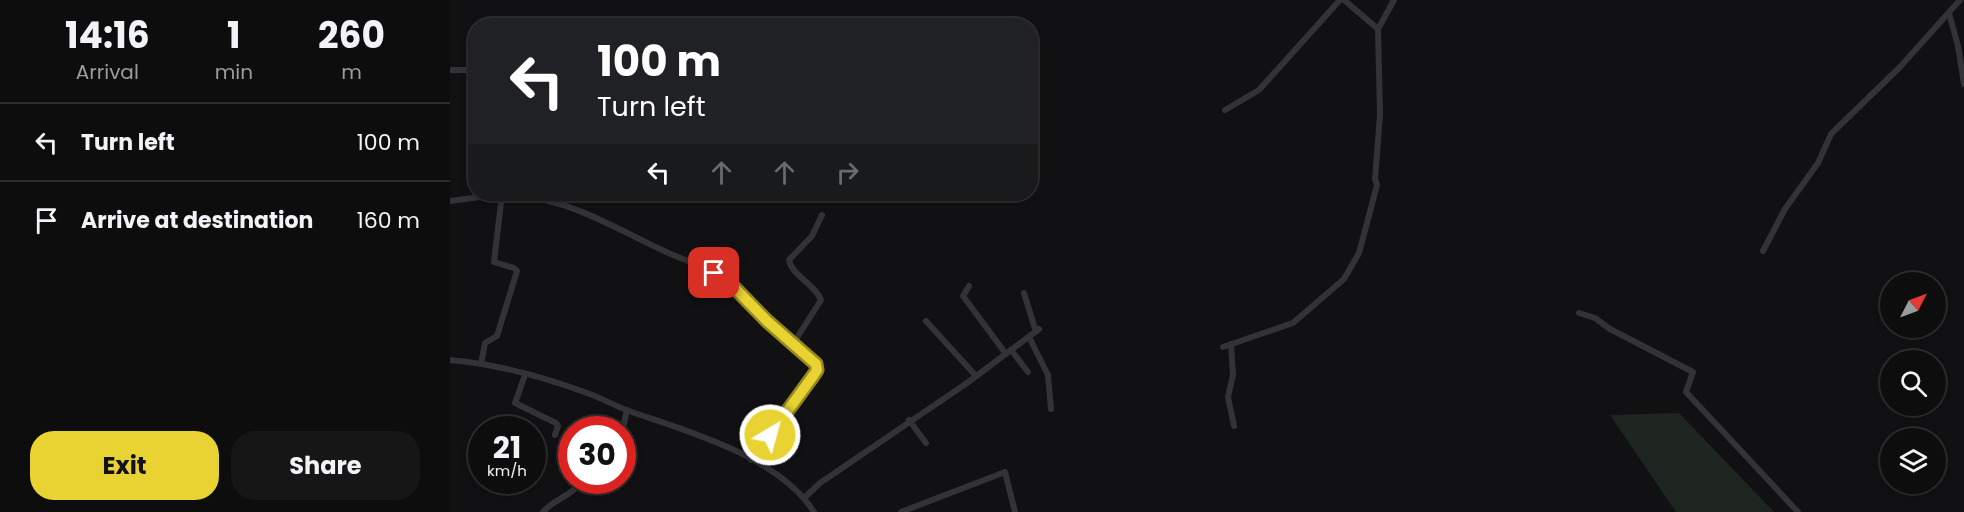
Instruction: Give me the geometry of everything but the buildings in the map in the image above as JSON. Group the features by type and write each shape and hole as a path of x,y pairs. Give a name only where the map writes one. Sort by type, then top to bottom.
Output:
{"street":[{"path":"1225,110 1259,90 1342,0 1378,29"},
{"path":"1223,347 1293,323 1344,279 1359,254 1377,185 1381,103 1378,29 1394,0"},
{"path":"1763,251 1785,209 1818,163 1832,134 1900,67 1960,0"},
{"path":"1949,13 1958,46 1964,84"},
{"path":"450,70 468,70"},
{"path":"450,201 468,199"},
{"path":"481,364 485,343 497,336 517,271 516,268 494,262 501,201"},
{"path":"551,201 605,220 662,250 701,265 727,280 811,359 817,370 751,460"},
{"path":"793,344 821,300 817,291 791,266 789,260 812,236 822,215"},
{"path":"969,286 963,296 1028,372"},
{"path":"804,498 820,483 976,376 1038,330 1024,293"},
{"path":"1579,313 1595,318 1610,329 1694,372 1686,392 1798,512"},
{"path":"926,321 976,376"},
{"path":"1029,337 1048,375 1052,409"},
{"path":"1231,344 1233,375 1228,397 1234,426"},
{"path":"450,360 481,364 587,393 627,410 715,441 777,474 804,498 814,512"},
{"path":"525,375 515,403 556,423 558,426 555,435"},
{"path":"626,416 627,410"},
{"path":"909,420 926,443"},
{"path":"901,512 1005,472 1016,512"},
{"path":"543,512 552,503 570,494"}],"shaded area":[{"path":"1679,413 1774,512 1676,512 1610,415"}],"route":[{"path":"714,273 727,280 767,321 816,364 817,370 770,435"}]}
